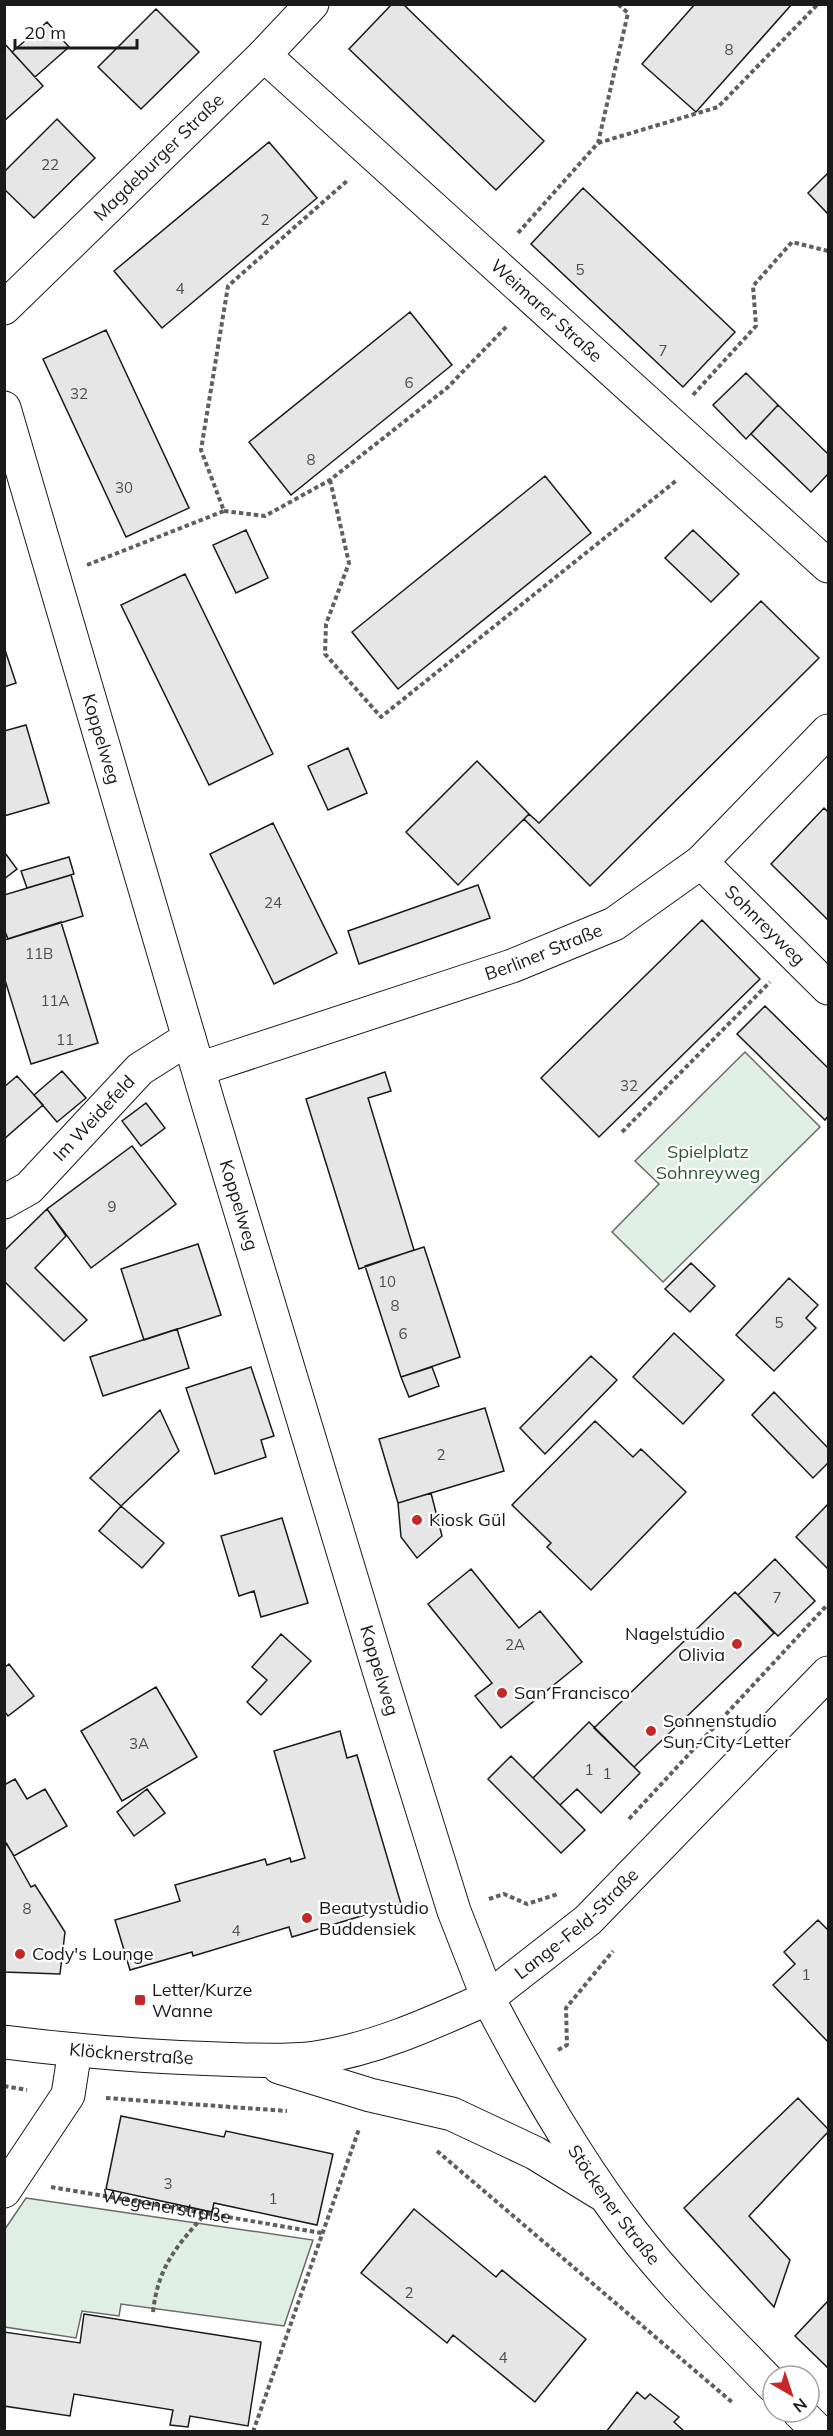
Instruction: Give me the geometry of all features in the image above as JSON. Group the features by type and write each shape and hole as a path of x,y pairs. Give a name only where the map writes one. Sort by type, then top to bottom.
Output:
{"street":[{"name":"Magdeburger Straße","path":"4,308 264,55 312,4"},
{"name":"Weimarer Straße","path":"264,55 828,566"},
{"name":"Koppelweg","path":"4,408 189,1038 454,1911 488,1998"},
{"name":"Berliner Straße","path":"199,1069 523,962 614,924 701,862 828,731"},
{"name":"Sohnreyweg","path":"701,862 828,988"},
{"name":"Im Weidefeld","path":"4,1202 29,1188 140,1069 189,1038"},
{"name":"Lange-Feld-Straße","path":"257,2060 315,2058 357,2048 413,2031 488,1998 588,1920 828,1673"},
{"name":"Stöckener Straße","path":"488,1998 524,2066 605,2196 631,2232 677,2287 761,2374"},
{"name":"Klöcknerstraße","path":"4,2042 166,2057 257,2060"},
{"path":"8,2186 68,2095 75,2050"},
{"path":"257,2060 370,2096 452,2115 535,2153 605,2196"}],"path":[{"path":"492,261 598,143 628,13 618,4"},
{"path":"598,143 718,107 818,4"},
{"path":"224,511 201,450 228,286 376,156"},
{"path":"668,421 756,326 753,286 792,242 828,251"},
{"path":"54,578 224,511 265,516 330,480 447,388 533,298"},
{"path":"330,480 349,563 326,624 325,654 381,717 707,456"},
{"path":"622,1132 796,956"},
{"path":"626,1823 828,1604"},
{"path":"454,1911 504,1894 527,1904 561,1893"},
{"path":"68,2095 292,2112"},
{"path":"253,2432 359,2128"},
{"path":"439,2153 740,2409"},
{"name":"Wegenerstraße","path":"8,2186 206,2213 322,2233"},
{"path":"153,2312 155,2288 165,2264 206,2213"}],"green space":[{"name":"Spielplatz Sohnreyweg","path":"745,1052 820,1127 663,1282 612,1232 659,1184 635,1161"},
{"path":"26,2198 313,2240 284,2326 121,2304 119,2316 82,2311 76,2338 5,2327 5,2229"}],"building":[{"path":"392,4 403,4 544,141 496,190 349,49"},
{"path":"695,4 792,4 696,112 642,64"},
{"path":"156,9 199,52 141,109 98,67"},
{"path":"47,22 69,47 35,77 12,52"},
{"path":"4,43 43,86 4,121"},
{"path":"57,119 95,158 34,218 4,189 4,172"},
{"path":"269,142 317,198 162,328 114,271"},
{"path":"828,173 828,214 808,193"},
{"path":"583,188 735,332 683,387 531,244"},
{"path":"410,312 452,365 291,495 249,442"},
{"path":"106,330 189,508 126,537 43,359"},
{"path":"746,373 778,405 746,439 713,405"},
{"path":"778,405 828,454 828,474 811,492 751,434"},
{"path":"545,476 591,533 398,689 352,632"},
{"path":"246,530 268,578 236,593 213,545"},
{"path":"693,530 739,574 711,602 665,558"},
{"path":"185,574 273,754 209,785 121,605"},
{"path":"761,601 819,658 590,886 524,819 529,814 539,823"},
{"path":"4,647 16,683 4,687"},
{"path":"26,725 49,803 4,816 4,731"},
{"path":"348,748 367,793 328,810 308,766"},
{"path":"477,761 529,814 458,885 406,832"},
{"path":"824,808 828,812 828,920 771,864"},
{"path":"273,823 337,953 274,984 210,854"},
{"path":"4,854 17,869 4,879"},
{"path":"69,857 74,874 27,888 21,871"},
{"path":"71,875 83,916 8,939 4,929 4,895"},
{"path":"478,885 490,918 359,964 348,931"},
{"path":"702,920 760,979 599,1137 541,1078"},
{"path":"61,922 98,1043 31,1064 4,977 4,940"},
{"path":"765,1006 828,1068 828,1116 825,1120 737,1034"},
{"path":"62,1071 86,1098 57,1122 34,1095"},
{"path":"385,1072 391,1091 368,1098 414,1250 359,1269 306,1099"},
{"path":"17,1076 43,1105 4,1139 4,1087"},
{"path":"146,1103 165,1128 141,1146 122,1121"},
{"path":"132,1146 176,1204 91,1268 47,1209"},
{"path":"47,1209 66,1236 35,1268 87,1320 64,1341 4,1281 4,1251"},
{"path":"198,1244 221,1315 144,1340 121,1269"},
{"path":"424,1247 460,1357 401,1377 365,1266"},
{"path":"691,1263 715,1286 690,1312 665,1289"},
{"path":"789,1278 818,1305 806,1318 816,1328 774,1371 736,1335"},
{"path":"177,1329 189,1368 103,1396 90,1357"},
{"path":"674,1333 724,1380 683,1424 633,1377"},
{"path":"591,1356 617,1380 545,1454 520,1428"},
{"path":"251,1367 274,1436 261,1440 266,1457 215,1474 186,1388"},
{"path":"432,1367 439,1386 409,1397 401,1377"},
{"path":"774,1392 828,1448 828,1463 813,1478 752,1415"},
{"path":"485,1408 504,1471 398,1503 379,1439"},
{"path":"160,1410 179,1451 121,1506 90,1478"},
{"path":"595,1421 633,1457 641,1449 686,1492 591,1590 547,1547 551,1543 512,1505"},
{"path":"431,1493 442,1536 417,1558 401,1537 398,1503"},
{"path":"828,1504 828,1569 796,1537"},
{"path":"121,1506 164,1543 142,1568 99,1531"},
{"path":"282,1518 308,1603 261,1617 254,1591 239,1596 221,1536"},
{"path":"775,1559 815,1601 778,1636 738,1595"},
{"path":"471,1569 519,1628 540,1611 582,1662 501,1728 475,1696 492,1683 428,1604"},
{"path":"735,1592 774,1633 634,1767 594,1728"},
{"path":"281,1634 311,1661 261,1715 247,1702 267,1680 252,1667"},
{"path":"9,1664 34,1696 8,1716 4,1711 4,1668"},
{"path":"156,1687 197,1757 122,1801 81,1731"},
{"path":"589,1722 640,1773 601,1813 577,1789 560,1805 533,1778"},
{"path":"340,1731 347,1758 357,1755 401,1904 292,1937 289,1927 193,1956 192,1952 130,1970 115,1920 180,1901 175,1885 265,1859 267,1865 290,1858 291,1862 305,1858 274,1751"},
{"path":"511,1756 585,1830 561,1853 488,1779"},
{"path":"15,1779 27,1799 45,1789 67,1826 14,1856 4,1840 4,1785"},
{"path":"147,1789 165,1813 134,1836 117,1812"},
{"path":"7,1844 31,1887 35,1885 65,1932 60,1974 4,1972 4,1846"},
{"path":"818,1920 828,1930 828,2042 773,1985 795,1964 784,1952"},
{"path":"798,2098 828,2129 828,2132 749,2216 790,2260 774,2307 684,2208"},
{"path":"121,2116 224,2137 226,2131 333,2154 317,2225 214,2203 212,2212 106,2189"},
{"path":"414,2209 496,2277 502,2270 586,2339 535,2402 453,2335 447,2343 361,2273"},
{"path":"828,2301 828,2368 795,2336"},
{"path":"84,2314 261,2342 248,2426 190,2416 188,2427 170,2425 173,2410 74,2394 70,2416 4,2406 4,2332 80,2343"},
{"path":"637,2392 645,2399 650,2394 679,2417 674,2422 685,2432 606,2432"}],"place":[{"name":"Kiosk Gül","path":"417,1520"},
{"name":"Nagelstudio Olivia","path":"737,1644"},
{"name":"San Francisco","path":"502,1693"},
{"name":"Sonnenstudio Sun-City-Letter","path":"651,1731"},
{"name":"Beautystudio Buddensiek","path":"307,1918"},
{"name":"Cody's Lounge","path":"20,1954"},
{"name":"Letter/Kurze Wanne","path":"140,2000"}]}
